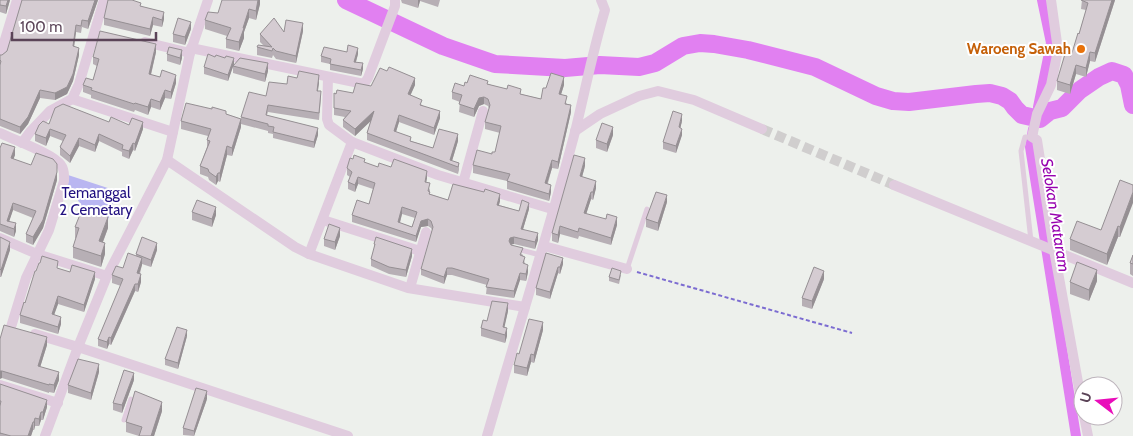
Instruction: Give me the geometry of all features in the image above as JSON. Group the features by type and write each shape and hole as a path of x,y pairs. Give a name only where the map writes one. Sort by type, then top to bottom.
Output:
{"street":[{"path":"0,56 17,0"},
{"path":"22,143 50,111 72,99 100,31 104,0"},
{"path":"46,436 78,346 107,276 167,160 190,51 208,0"},
{"path":"487,436 542,251 575,131 588,72 605,10 601,0"},
{"path":"1051,0 1058,50 1051,85 1037,114 1031,138 1076,376"},
{"path":"133,39 361,84 366,82 395,3"},
{"path":"328,77 327,119 329,124 352,142 463,183 552,209"},
{"path":"575,131 600,114 639,96 658,91 694,100 762,129"},
{"path":"72,99 172,132"},
{"path":"463,183 483,110"},
{"path":"0,133 52,158 60,164 64,174 64,181 49,230 26,278 19,329"},
{"path":"309,254 352,142"},
{"path":"167,160 295,247 309,254 410,288 525,307"},
{"path":"894,185 1133,283"},
{"path":"323,220 420,251"},
{"path":"410,288 426,232"},
{"path":"0,238 37,254 107,276"},
{"path":"542,251 627,269"},
{"path":"0,324 78,346 140,371 348,436"},
{"path":"0,385 58,403"}],"lane":[{"path":"1031,138 1021,151 1035,244"},
{"path":"627,269 647,209"},
{"path":"513,248 542,251"},
{"path":"124,420 131,399"}],"path":[{"path":"627,269 852,333"}],"green space":[{"name":"Temanggal 2 Cemetary","path":"68,175 117,191 107,223 87,216 75,195 64,190"}],"building":[{"path":"0,0 8,0 6,6 0,5"},
{"path":"22,0 95,0 88,21 82,20 81,26 76,25 73,46 79,48 73,74 67,87 55,93 40,90 28,117 20,127 0,119 0,55 7,51"},
{"path":"108,0 132,0 141,3 140,6 164,12 162,20 153,17 150,29 104,18"},
{"path":"222,0 258,0 256,11 249,9 239,42 226,39 231,28 205,20 208,12 218,13"},
{"path":"1081,0 1112,0 1095,53 1090,52 1086,68 1076,65 1070,85 1057,81 1065,54 1071,56 1079,34 1088,3"},
{"path":"178,18 191,22 185,37 173,34"},
{"path":"274,18 284,32 286,20 303,23 296,56 276,51 273,48 272,51 257,47 258,45 272,47 260,34"},
{"path":"100,31 156,44 149,74 160,77 162,70 176,75 171,92 165,90 160,102 151,99 148,107 91,90 92,88 83,85 86,78 93,80 99,59 93,57"},
{"path":"348,45 358,48 354,62 363,63 361,70 330,64 331,59 321,56 324,47 347,52"},
{"path":"169,47 182,50 180,58 167,54"},
{"path":"208,54 215,57 216,55 234,58 228,75 204,67"},
{"path":"240,58 268,63 265,74 233,66"},
{"path":"389,67 415,78 408,94 422,100 420,105 440,111 434,128 399,115 394,131 411,137 410,141 433,148 439,129 458,134 450,160 459,163 458,167 367,133 374,111 355,129 343,120 351,111 334,108 334,93 336,94 337,90 353,93 356,83 371,86 380,68 387,71"},
{"path":"299,71 319,75 317,91 321,91 319,113 268,105 266,115 318,128 314,142 273,132 274,127 268,126 268,124 241,117 249,92 266,96 269,82 287,84 288,76 297,78"},
{"path":"551,73 564,77 559,94 567,96 565,104 571,105 558,162 552,160 545,183 551,185 549,194 507,181 510,174 473,165 477,150 492,154 492,152 495,152 501,126 485,122 490,105 488,99 484,97 479,98 474,109 459,104 462,95 452,92 455,83 464,86 470,75 488,81 487,84 507,89 508,85 521,89 520,94 541,99 543,88 546,88"},
{"path":"186,103 226,111 226,114 241,119 232,148 227,146 220,173 216,177 208,169 200,166 210,141 207,140 211,129 181,121"},
{"path":"63,104 109,122 111,117 129,125 132,118 143,122 135,144 133,143 129,151 122,149 123,145 99,134 95,145 79,138 70,156 60,147 66,135 50,129 46,138 35,134 43,121 49,124 55,108"},
{"path":"673,111 682,114 679,127 682,129 676,146 663,142"},
{"path":"602,123 613,127 607,144 596,140"},
{"path":"2,143 15,147 11,158 31,165 36,153 53,159 57,164 57,172 43,220 33,237 26,234 36,211 13,203 7,221 16,223 14,229 0,224 0,148"},
{"path":"354,155 365,159 364,162 378,167 379,163 391,167 394,159 427,171 425,182 430,183 429,194 448,200 453,184 484,192 485,189 500,194 497,205 519,211 522,200 529,203 521,229 538,233 535,242 514,237 510,238 511,245 523,248 520,255 525,257 523,263 528,265 526,274 520,273 514,291 486,287 489,279 452,268 447,268 444,277 421,269 433,227 428,219 421,221 416,236 352,215 357,200 369,204 375,183 358,177 355,185 348,182 352,172 347,168 350,158 353,159","holes":["402,207 417,212 412,227 398,222"]},
{"path":"574,155 585,158 580,176 596,181 584,213 606,219 607,214 617,217 611,238 579,228 578,232 560,226 558,235 552,233"},
{"path":"1120,180 1133,185 1133,192 1120,227 1118,226 1107,254 1070,239 1077,221 1101,230"},
{"path":"656,192 667,195 658,223 646,219"},
{"path":"197,200 216,207 212,219 192,212"},
{"path":"83,207 108,217 99,241 105,243 101,256 73,247 79,228 75,227"},
{"path":"329,224 340,228 335,242 324,239"},
{"path":"0,237 10,242 1,270 0,269"},
{"path":"142,237 157,243 151,260 136,254"},
{"path":"376,237 412,249 406,270 389,267 371,259"},
{"path":"128,253 142,258 137,273 141,274 138,284 135,284 111,338 109,337 107,342 98,339 123,279 112,275 116,266 123,268"},
{"path":"546,253 563,258 550,292 536,288"},
{"path":"42,256 58,261 57,268 70,272 72,265 95,272 84,305 58,296 52,314 61,317 58,327 20,315"},
{"path":"1077,262 1097,270 1089,290 1070,282"},
{"path":"814,267 824,271 812,301 802,298"},
{"path":"612,268 621,271 619,280 609,277"},
{"path":"492,301 508,303 503,327 507,328 505,335 481,328 483,320 487,321"},
{"path":"529,319 543,322 534,355 531,354 527,368 514,365"},
{"path":"4,325 47,337 38,366 59,372 54,385 0,371 0,339"},
{"path":"177,327 187,330 178,363 165,359"},
{"path":"78,359 99,364 91,393 68,385"},
{"path":"124,370 134,373 122,405 113,403"},
{"path":"0,384 47,400 39,419 35,418 28,436 11,436 0,433"},
{"path":"196,388 207,391 194,431 183,428"},
{"path":"135,391 162,402 151,436 139,436 142,427 126,422"}],"waterway":[{"path":"346,0 443,46 495,64 565,68 600,65 639,67 655,63 683,46 700,43 748,50 815,67 876,96 893,101 909,102 990,93 1002,96 1010,101 1022,115 1040,119 1050,111 1062,108 1080,90 1112,71 1124,75 1129,85 1133,105"},
{"name":"Selokan Mataram","path":"1038,107 1051,43 1042,0"},
{"name":"Selokan Mataram","path":"1033,129 1030,147 1076,436"}],"tunnel":[{"path":"762,129 894,185"}],"place":[{"name":"Waroeng Sawah","path":"1081,49"}]}
